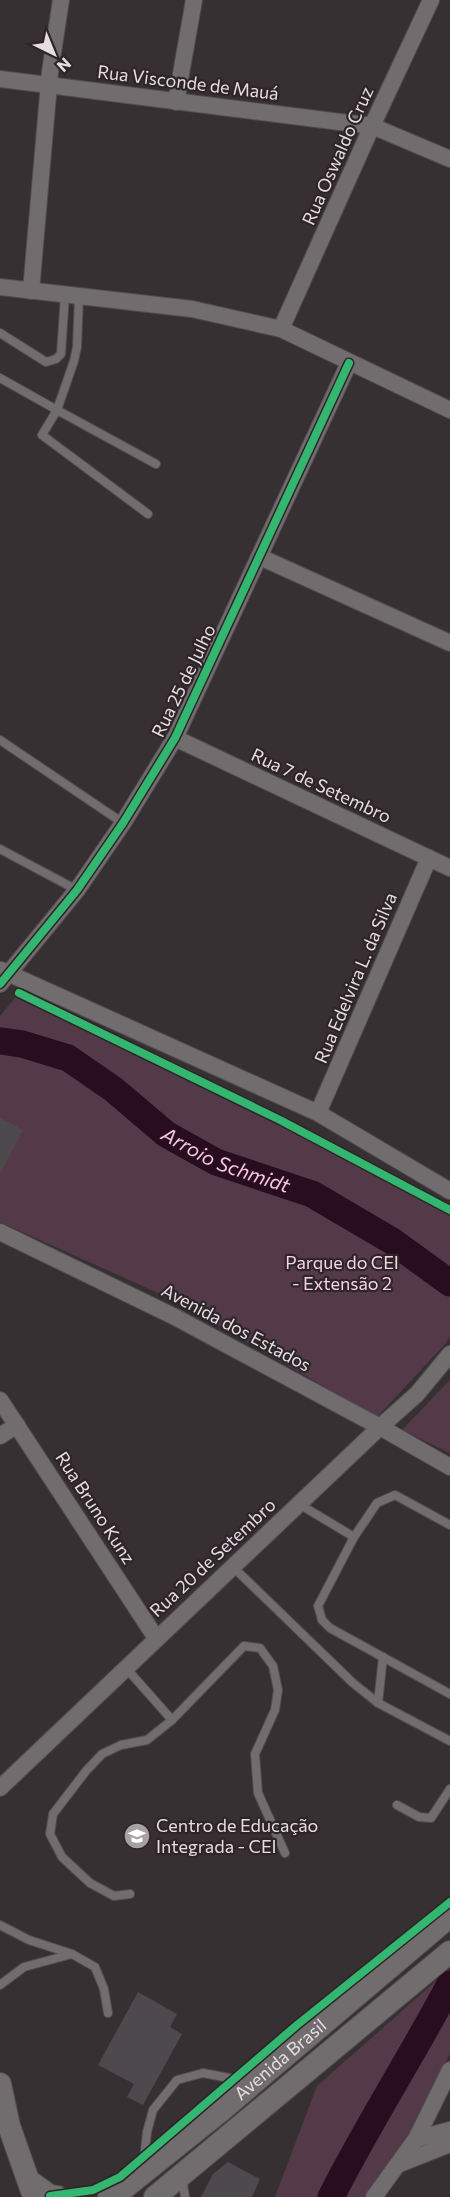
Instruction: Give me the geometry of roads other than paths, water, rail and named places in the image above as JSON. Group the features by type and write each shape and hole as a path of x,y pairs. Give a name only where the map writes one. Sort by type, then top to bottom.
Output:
{"main road":[{"name":"Avenida Brasil","path":"109,2196 218,2113 450,1916"},
{"name":"Avenida Brasil","path":"156,2197 450,1952"},
{"path":"0,2084 9,2126 31,2189 57,2197"},
{"path":"181,2174 178,2165 180,2157 218,2113"}],"street":[{"path":"31,291 49,85 61,0"},
{"path":"176,102 195,0"},
{"name":"Rua Oswaldo Cruz","path":"281,329 431,0"},
{"name":"Rua Visconde de Mauá","path":"0,79 372,126 450,159"},
{"path":"0,287 192,309 281,329 450,410"},
{"name":"Rua 25 de Julho","path":"3,976 77,890 123,823 175,738 349,363"},
{"path":"260,557 450,644"},
{"name":"Rua 7 de Setembro","path":"175,738 450,868"},
{"name":"Rua Edelvira L. da Silva","path":"318,1113 429,858"},
{"path":"3,976 318,1113 450,1191"},
{"name":"Avenida dos Estados","path":"0,1232 175,1317 450,1467"},
{"name":"Rua 20 de Setembro","path":"0,1788 156,1638 417,1394 450,1354"},
{"name":"Rua Bruno Kunz","path":"0,1400 156,1638"},
{"path":"0,1436 17,1425"},
{"path":"374,2197 416,2139 450,2070"},
{"path":"416,2139 450,2130"},
{"path":"397,2165 450,2144"}],"lane":[{"path":"0,333 46,362 56,359 61,354 72,296"},
{"path":"72,296 76,346 74,362 57,410 42,435 148,514"},
{"path":"0,378 156,464"},
{"path":"0,740 123,823"},
{"path":"0,849 77,890"},
{"path":"450,1525 395,1495 377,1503 354,1537 318,1606 322,1620 330,1628 450,1694"},
{"path":"299,1504 354,1537"},
{"path":"233,1567 353,1683 378,1703 450,1741"},
{"path":"130,1894 114,1896 90,1883 62,1857 50,1834 53,1814 102,1754 121,1745 147,1740 172,1720 244,1646 260,1648 273,1666 278,1690 275,1710 255,1754 258,1793 285,1853"},
{"path":"378,1703 383,1657"},
{"path":"126,1668 172,1720"},
{"path":"397,1805 419,1817 431,1818 450,1789"},
{"path":"0,1925 29,1940 72,1954 95,1967 104,1989 108,2013"},
{"path":"0,1985 24,1967 72,1954"},
{"path":"142,2173 147,2132 153,2110 177,2080 203,2073 254,2082"},
{"path":"181,2174 185,2197"}],"waterway":[{"name":"Arroio Schmidt","path":"0,1041 22,1044 68,1058 113,1089 166,1134 216,1162 312,1194 392,1241 450,1283"},
{"path":"331,2197 450,1984"}],"place":[{"name":"Centro de Educação Integrada - CEI","path":"137,1836"}],"park label":[{"name":"Parque do CEI - Extensão 2","path":"342,1273"}]}
